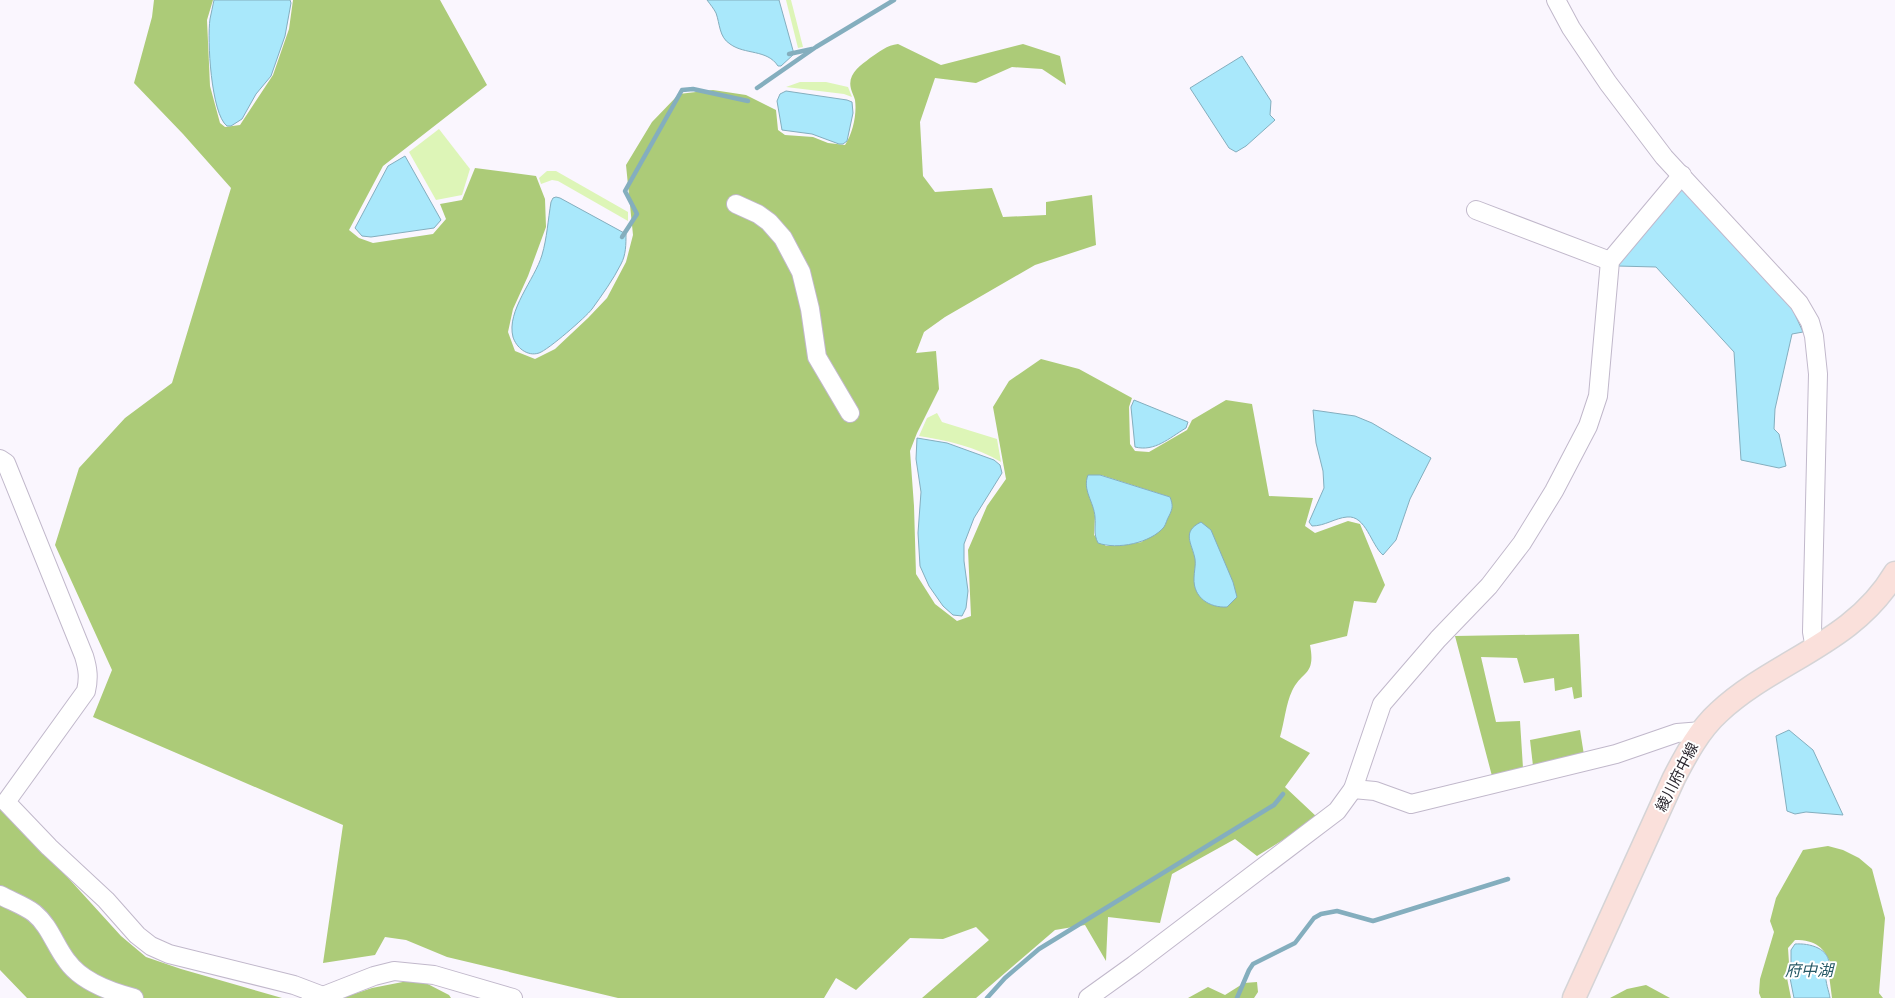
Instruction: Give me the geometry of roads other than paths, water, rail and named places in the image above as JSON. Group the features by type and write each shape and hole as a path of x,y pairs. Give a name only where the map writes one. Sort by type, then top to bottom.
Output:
{"main road":[{"name":"綾川府中線","path":"1574,998 1674,778 1689,749 1702,731 1717,713 1734,699 1815,649 1846,627 1874,601 1895,573"}],"street":[{"path":"1556,0 1571,28 1608,84 1664,157 1799,303 1810,322 1814,336 1818,374 1812,632 1815,649"},
{"path":"1088,998 1301,841 1337,811 1353,789 1382,704 1438,639 1490,586 1522,543 1554,491 1588,426 1598,396 1610,261 1682,175"},
{"path":"736,204 758,214 769,222 783,238 802,272 817,357 850,413"},
{"path":"1476,210 1610,261"},
{"path":"0,459 6,463 88,669 86,691 6,802 48,848 106,900 137,935 151,946 168,954 294,985 314,997 394,971 434,975 513,998"},
{"path":"1353,789 1375,791 1410,804 1616,754 1677,734 1702,731"},
{"path":"0,896 33,912 46,924 66,961 76,972 111,992 134,998"}],"water":[{"path":"214,0 290,0 291,3 285,36 271,76 256,94 242,119 231,126 227,126 217,107 211,76 209,29"},
{"path":"707,0 779,0 794,54 781,66 778,66 762,54 742,50 730,44 724,38 716,13"},
{"path":"1242,56 1271,101 1270,115 1275,120 1246,146 1236,152 1229,148 1190,88"},
{"path":"786,91 852,102 853,113 847,141 839,144 812,134 782,130 777,101 780,94"},
{"path":"405,156 441,220 434,228 371,237 362,236 355,228 388,166"},
{"path":"1682,187 1792,308 1803,332 1792,334 1775,409 1774,429 1779,434 1786,466 1779,468 1741,460 1734,352 1656,267 1617,266"},
{"path":"556,197 626,234 625,253 623,261 592,309 567,333 544,351 530,354 519,348 514,341 512,327 517,306 542,255 551,202"},
{"path":"1134,400 1188,422 1186,428 1155,446 1149,448 1135,447 1131,407"},
{"path":"1313,410 1355,416 1372,423 1431,458 1410,499 1396,540 1383,555 1364,526 1354,518 1347,517 1317,526 1312,526 1309,522 1324,488 1323,471 1316,443"},
{"path":"917,438 947,443 994,460 1000,465 1002,473 974,518 964,544 968,591 966,608 962,616 953,615 943,606 929,586 920,566 918,533 921,492 916,459"},
{"path":"1088,475 1100,475 1170,497 1172,509 1164,527 1151,537 1133,544 1114,546 1098,543 1095,533 1094,512 1086,486"},
{"path":"1201,522 1211,530 1233,582 1237,597 1227,607 1209,604 1196,591 1194,585 1195,561 1189,538 1191,530"},
{"path":"1789,730 1813,750 1843,815 1806,812 1795,814 1787,811 1776,736"},
{"name":"府中湖","path":"1795,944 1806,944 1818,948 1826,955 1829,961 1826,981 1830,998 1794,998 1789,973 1791,950"}],"waterway":[{"path":"757,88 816,47 894,0"},
{"path":"789,54 812,49"},
{"path":"622,237 637,214 625,191 682,90 693,89 748,101"},
{"path":"987,998 1005,978 1039,949 1274,805 1283,794"},
{"path":"1237,998 1253,964 1295,943 1314,918 1321,914 1337,911 1373,921 1508,879"}]}
